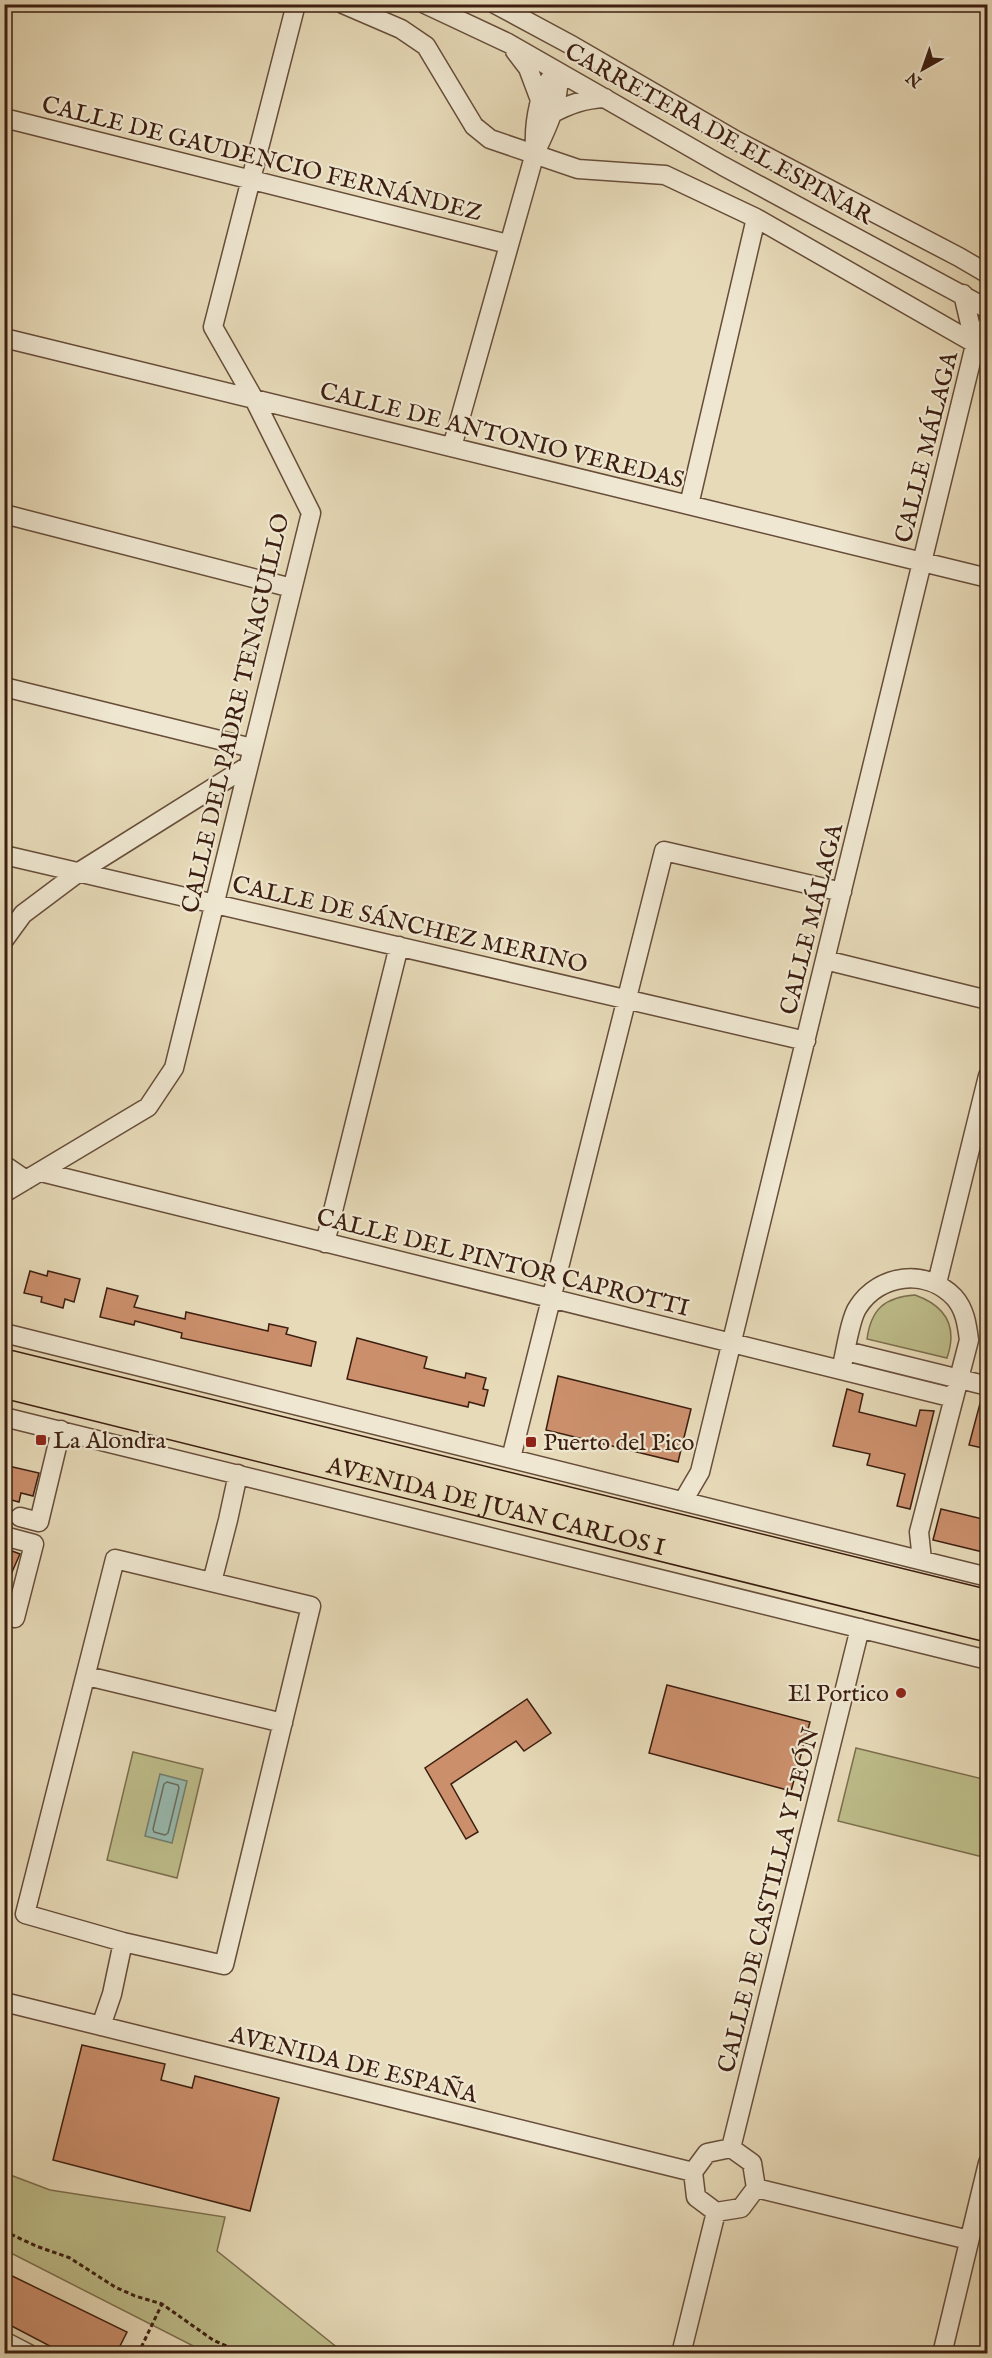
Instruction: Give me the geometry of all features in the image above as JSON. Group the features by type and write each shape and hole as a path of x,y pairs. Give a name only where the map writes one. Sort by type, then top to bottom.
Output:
{"highway":[{"name":"AVENIDA DE JUAN CARLOS I","path":"4,1362 987,1604"},
{"name":"AVENIDA DE JUAN CARLOS I","path":"4,1384 987,1628"}],"street":[{"name":"CALLE DEL PADRE TENAGUILLO","path":"4,1193 148,1107 174,1068 292,588 310,513 254,399 213,327 296,4"},
{"path":"343,4 401,29 426,46 474,126 490,139 578,169 665,175 756,218 983,345"},
{"path":"495,4 738,141 986,270 963,294"},
{"name":"CARRETERA DE EL ESPINAR","path":"428,5 508,43 723,166 987,309"},
{"path":"508,43 528,68 540,100"},
{"path":"452,447 535,153 548,127 560,87 558,72 551,75 540,100 534,134 535,153"},
{"path":"552,114 572,102 605,98"},
{"name":"CALLE DE GAUDENCIO FERNÁNDEZ","path":"4,118 508,244"},
{"path":"689,505 756,218"},
{"name":"CALLE MÁLAGA","path":"963,294 983,345"},
{"name":"CALLE MÁLAGA","path":"683,1501 700,1472 922,562 987,324"},
{"name":"CALLE DE ANTONIO VEREDAS","path":"4,338 987,578"},
{"path":"4,514 292,588"},
{"path":"4,687 252,748"},
{"path":"4,940 22,914 79,872 248,766"},
{"path":"511,1458 664,851 842,892"},
{"name":"CALLE DE SÁNCHEZ MERINO","path":"4,855 806,1041"},
{"path":"325,1243 399,946"},
{"path":"825,960 987,1000"},
{"path":"937,1283 987,1076"},
{"name":"CALLE DEL PINTOR CAPROTTI","path":"4,1165 33,1176 325,1243 954,1398"},
{"path":"841,1370 857,1308 878,1285 907,1276 937,1283 955,1298 966,1318 969,1340 919,1532 922,1560"},
{"name":"AVENIDA DE JUAN CARLOS I","path":"4,1333 987,1576"},
{"path":"846,1351 987,1386"},
{"name":"AVENIDA DE JUAN CARLOS I","path":"4,1416 987,1660"},
{"path":"20,1518 39,1522 61,1430"},
{"path":"212,1582 238,1474"},
{"path":"901,1555 919,1532"},
{"path":"4,1536 34,1544 15,1618 4,1615"},
{"path":"115,1559 212,1582 311,1606 224,1965 123,1942 26,1914 115,1559"},
{"name":"CALLE DE CASTILLA Y LEÓN","path":"731,2148 860,1628"},
{"path":"87,1676 283,1723"},
{"path":"101,2026 112,1994 123,1942"},
{"name":"AVENIDA DE ESPAÑA","path":"4,2002 693,2172"},
{"path":"731,2148 752,2163 756,2188 741,2208 716,2212 696,2197 693,2172 707,2153 731,2148"},
{"path":"942,2354 987,2163"},
{"path":"756,2188 969,2240"},
{"path":"681,2354 716,2212"},
{"path":"4,2341 29,2354"}],"path":[{"path":"4,2231 70,2258 115,2287 162,2304 213,2340 244,2354"},
{"path":"138,2354 162,2304"}],"green space":[{"path":"915,1295 935,1305 947,1319 951,1336 947,1358 867,1339 872,1320 881,1306 895,1298"},
{"path":"856,1748 987,1780 987,1858 838,1821"},
{"path":"133,1752 203,1769 177,1878 107,1860"},
{"path":"5,2173 50,2190 225,2217 217,2251 344,2353 207,2353 5,2250"}],"water":[{"path":"160,1774 187,1781 172,1843 145,1836"}],"building":[{"path":"30,1271 47,1276 48,1271 80,1279 74,1302 65,1299 63,1308 41,1302 42,1297 24,1293"},
{"path":"107,1288 138,1296 134,1307 185,1319 186,1312 268,1331 269,1324 288,1328 286,1334 316,1342 311,1366 181,1338 182,1333 135,1321 134,1325 100,1317"},
{"path":"357,1338 427,1357 424,1368 465,1378 466,1373 486,1378 483,1389 488,1390 484,1406 469,1402 468,1407 347,1379"},
{"path":"558,1376 691,1409 678,1462 546,1430"},
{"path":"847,1389 863,1394 859,1412 916,1426 920,1410 934,1411 910,1509 897,1506 905,1474 867,1465 870,1454 833,1446"},
{"path":"982,1396 987,1397 987,1449 969,1445"},
{"path":"4,1465 39,1473 33,1496 21,1493 19,1502 4,1498"},
{"path":"941,1509 987,1520 987,1553 933,1540"},
{"path":"4,1548 20,1554 4,1590"},
{"path":"667,1685 810,1722 791,1791 649,1753"},
{"path":"527,1699 551,1733 524,1751 516,1741 451,1784 478,1832 466,1839 425,1768"},
{"path":"82,2045 165,2064 161,2080 192,2088 195,2076 279,2098 250,2211 53,2160"},
{"path":"4,2272 127,2332 116,2354 65,2354 4,2322"}],"place":[{"name":"La Alondra","path":"41,1440"},
{"name":"Puerto del Pico","path":"531,1442"},
{"name":"El Portico","path":"901,1693"}]}
